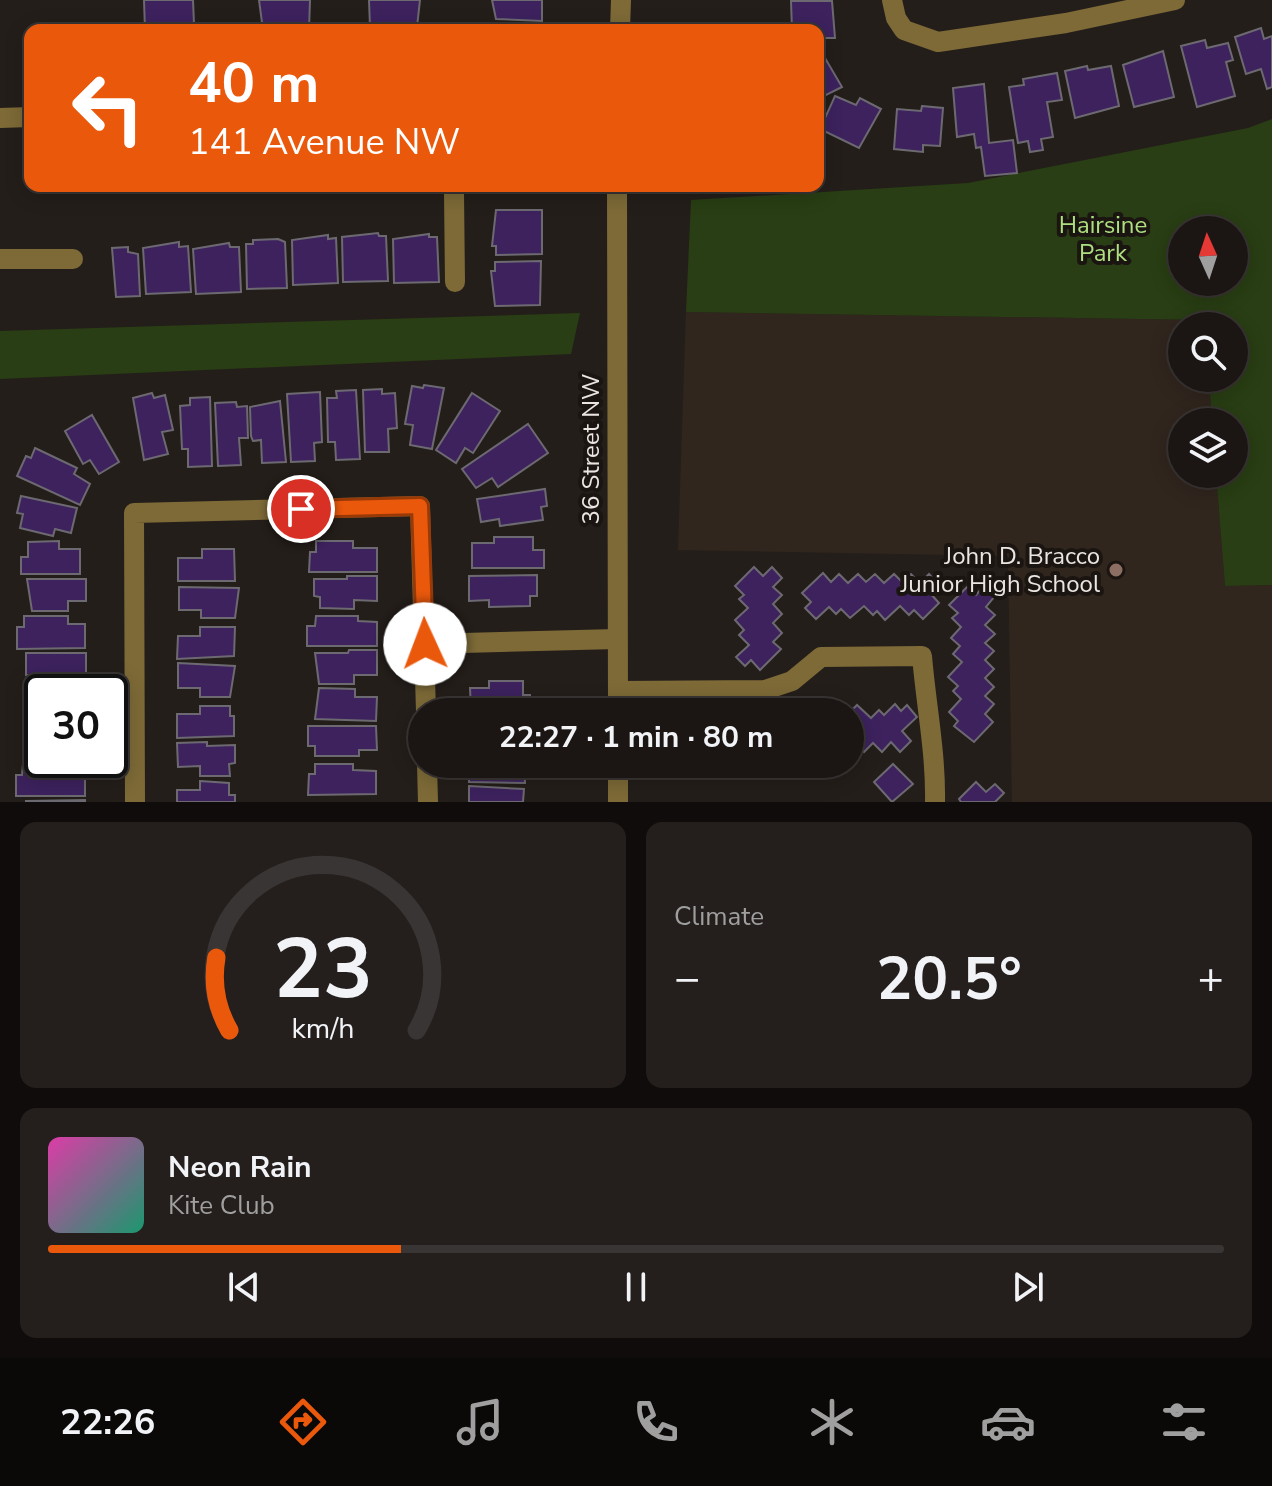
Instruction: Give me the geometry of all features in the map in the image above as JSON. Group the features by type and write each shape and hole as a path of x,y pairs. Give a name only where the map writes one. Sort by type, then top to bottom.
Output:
{"street":[{"path":"620,24 621,0"},
{"path":"892,0 896,18 904,30 926,39 951,41 1066,23 1175,0"},
{"path":"0,118 24,117"},
{"name":"36 Street NW","path":"617,192 618,698"},
{"path":"454,193 455,282"},
{"path":"0,259 73,259"},
{"path":"135,802 134,513 420,506 426,698"},
{"path":"425,644 617,639"},
{"path":"618,691 765,690 792,681 821,657 922,656 928,733 936,771 935,802"},
{"path":"427,778 428,802"},
{"path":"618,778 618,802"}],"shaded area":[{"name":"John D. Bracco Junior High School","path":"686,312 1168,319 1168,392 1210,392 1211,408 1168,408 1168,488 1217,488 1225,586 1272,585 1272,802 1012,802 1008,556 678,550"}],"green space":[{"name":"Hairsine Park","path":"1272,119 1272,585 1225,586 1217,488 1248,488 1248,408 1211,408 1210,392 1248,392 1248,312 1168,312 1168,319 686,312 691,200 968,183 1248,128"},
{"path":"580,313 571,354 0,379 0,331"}],"building":[{"path":"144,0 193,0 194,24 145,24"},
{"path":"259,0 310,0 309,24 262,24"},
{"path":"369,0 420,0 417,24 370,24"},
{"path":"492,0 542,0 542,21 496,19"},
{"path":"791,1 832,1 835,38 824,38 824,24 792,24"},
{"path":"1261,28 1264,39 1272,36 1272,87 1267,89 1261,69 1246,74 1235,37"},
{"path":"1205,40 1207,48 1228,43 1233,60 1226,62 1235,96 1197,107 1181,46"},
{"path":"1163,51 1174,97 1134,107 1123,65"},
{"path":"824,58 842,87 824,96"},
{"path":"1087,66 1088,70 1111,66 1119,106 1075,118 1065,71"},
{"path":"1057,73 1062,100 1047,102 1053,137 1041,139 1043,150 1030,152 1028,141 1018,143 1009,87 1024,85 1023,79"},
{"path":"984,84 989,143 1013,140 1017,173 985,176 981,147 976,148 974,134 957,137 953,88"},
{"path":"835,96 856,105 860,98 881,109 859,148 824,131 824,120"},
{"path":"922,106 943,108 940,146 923,145 923,152 894,149 897,109 921,111"},
{"path":"496,210 542,210 542,254 496,255 496,246 492,246"},
{"path":"378,233 379,236 386,236 388,281 343,282 342,237"},
{"path":"429,234 429,237 437,237 439,282 394,283 393,239"},
{"path":"328,235 328,239 336,238 338,283 293,285 292,240"},
{"path":"278,239 285,242 287,288 247,289 246,244 253,244 253,240"},
{"path":"179,242 179,247 188,246 191,292 146,294 143,248"},
{"path":"229,243 230,247 239,247 241,292 196,294 193,249"},
{"path":"128,247 128,252 138,254 140,296 116,297 112,248"},
{"path":"541,261 540,305 495,306 491,271 495,271 495,262"},
{"path":"424,385 444,388 432,449 410,445 413,425 405,424 412,386 423,388"},
{"path":"382,389 382,394 395,393 397,428 388,429 389,452 365,452 363,390"},
{"path":"356,390 360,459 336,460 335,442 328,442 327,398 337,398 336,391"},
{"path":"320,392 322,442 314,443 315,461 291,462 287,394"},
{"path":"152,393 154,398 165,395 173,430 162,432 168,454 144,460 133,398"},
{"path":"472,393 500,411 473,453 465,448 456,463 436,450"},
{"path":"210,397 212,466 188,467 188,449 182,449 180,406 190,405 190,398"},
{"path":"280,401 286,462 262,463 261,440 253,441 251,436 250,407"},
{"path":"236,402 237,407 247,406 248,438 239,438 241,465 218,466 215,403"},
{"path":"92,415 119,462 99,474 90,460 83,464 65,431"},
{"path":"528,424 548,453 498,487 492,478 476,488 462,469"},
{"path":"35,448 77,468 74,474 90,484 80,505 17,476 26,456 31,458"},
{"path":"545,489 547,506 541,507 543,520 500,526 499,519 481,522 477,499"},
{"path":"21,496 77,508 71,533 55,529 53,536 20,528 23,514 17,513"},
{"path":"494,537 533,537 533,550 544,550 544,568 472,568 472,543 494,543"},
{"path":"59,541 59,549 80,549 80,574 21,574 21,557 28,557 28,542"},
{"path":"316,541 353,541 353,548 377,548 377,572 309,572 310,552 316,552"},
{"path":"202,549 234,549 235,581 178,581 178,558 202,558"},
{"path":"754,567 763,576 772,567 782,578 773,587 782,595 773,604 782,614 773,623 782,633 773,642 781,649 760,670 751,660 745,666 736,657 749,645 739,635 744,630 735,620 748,608 739,599 744,595 735,586"},
{"path":"823,573 831,582 839,574 848,583 858,574 866,582 875,574 884,583 894,574 902,582 911,574 920,583 929,574 939,585 930,593 939,603 923,619 914,610 909,615 900,606 885,620 877,611 873,615 864,606 850,618 841,609 836,614 829,607 816,619 805,608 811,602 802,593"},
{"path":"537,575 537,596 530,596 530,606 489,607 489,600 469,601 469,576"},
{"path":"347,576 377,576 377,601 354,600 354,609 320,608 320,597 314,596 314,579 347,579"},
{"path":"27,579 86,579 86,601 68,601 68,611 32,611"},
{"path":"179,587 239,588 235,618 201,618 201,610 179,610"},
{"path":"967,587 976,595 983,587 994,597 986,607 995,615 985,625 995,634 985,643 994,651 985,660 994,669 985,678 994,687 985,696 994,704 985,714 993,722 974,742 954,726 958,721 949,712 961,699 953,691 958,686 948,677 962,662 953,654 960,646 951,638 961,627 952,618 958,613 949,605"},
{"path":"24,616 68,616 68,624 85,624 85,648 17,649 17,627 24,627"},
{"path":"316,616 358,616 358,621 377,622 377,646 307,646 307,626 315,626"},
{"path":"200,627 235,627 234,656 177,659 178,636 200,636"},
{"path":"349,650 377,650 377,675 354,675 354,684 319,684 315,653 348,653"},
{"path":"26,653 86,653 86,674 26,674"},
{"path":"178,663 235,666 230,697 200,697 200,688 178,688"},
{"path":"489,681 523,681 523,695 530,695 530,698 470,698 470,688 489,688"},
{"path":"319,688 355,689 355,697 377,697 376,721 315,719"},
{"path":"895,704 901,711 907,705 917,717 902,731 911,741 900,752 891,742 882,752 873,743 864,752 864,712 871,718 879,710 884,715"},
{"path":"200,706 230,706 230,716 234,716 234,736 177,738 177,714 200,714"},
{"path":"308,726 376,726 377,750 359,750 359,756 315,756 315,746 308,746"},
{"path":"207,742 207,746 235,745 235,763 229,764 230,776 200,776 200,766 178,767 177,743"},
{"path":"24,764 24,778 85,778 85,796 16,796 16,775 22,775"},
{"path":"315,764 353,764 353,770 376,771 376,794 308,795 309,774 315,774"},
{"path":"893,764 913,784 892,802 874,782"},
{"path":"469,778 525,778 525,783 469,782"},
{"path":"200,781 229,783 229,795 235,795 235,802 177,802 177,790 200,790"},
{"path":"976,782 986,792 995,784 1004,793 995,802 961,802 959,799"},
{"path":"469,786 524,789 523,802 469,802"},
{"path":"26,801 85,802 26,802"}],"place":[{"name":"John D. Bracco Junior High School","path":"1116,570"}],"route":[{"path":"301,509 420,506 425,644"}]}
